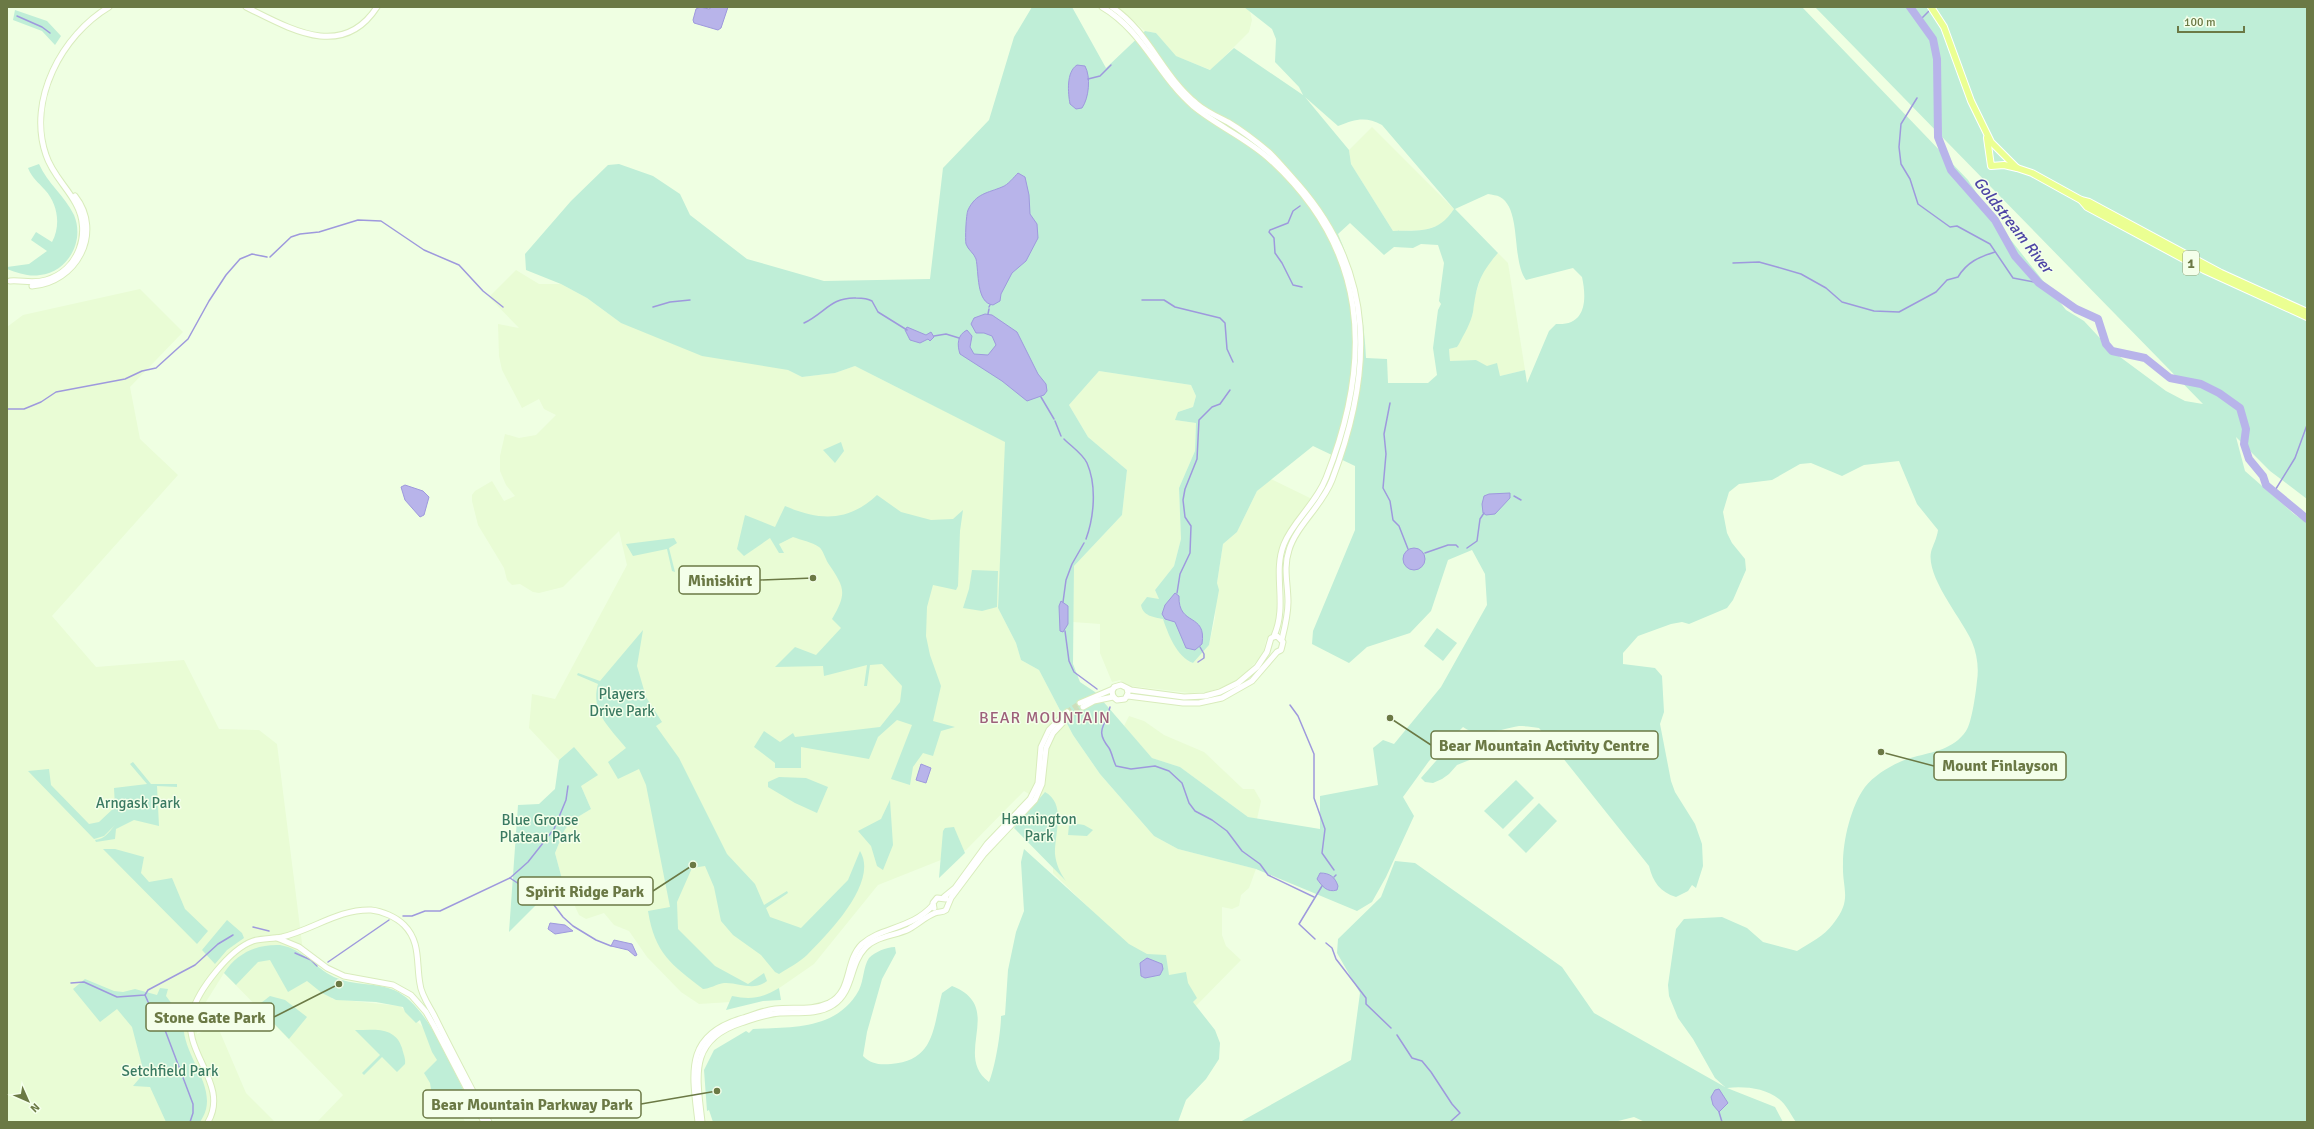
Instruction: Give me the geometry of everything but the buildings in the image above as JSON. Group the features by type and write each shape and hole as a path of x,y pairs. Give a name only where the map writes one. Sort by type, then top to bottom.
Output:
{"highway":[{"name":"1","path":"1931,7 1944,28 1960,73 1986,134 1998,149 2017,168 2032,173 2081,200 2089,202 2221,273 2307,312"},
{"path":"1986,134 1991,166 2004,165 2017,168"},
{"name":"1","path":"2081,200 2087,207 2197,267 2243,290 2307,317"}],"street":[{"path":"8,280 29,282 46,280 64,271 77,255 82,236 82,219 76,202 50,165 43,146 41,123 44,100 54,69 68,43 87,23 109,7"},
{"path":"246,7 297,31 322,37 341,35 357,27 377,7"},
{"path":"1102,7 1118,18 1135,33 1168,80 1187,100 1259,151 1312,206 1330,235 1348,287 1356,329 1357,352 1349,407 1321,490 1309,510 1293,528 1284,544 1279,564 1281,611 1274,636 1269,641 1269,648 1264,659 1247,677 1230,688 1205,696 1184,697 1127,689 1119,685 1081,705 1113,697 1120,701 1128,696 1183,704 1207,702 1222,698 1252,681 1277,652 1283,648 1282,640 1288,612 1286,568 1290,547 1328,488 1357,400 1361,372 1362,337 1354,285 1344,255 1329,224 1315,204 1278,160 1253,139 1208,112 1189,97 1168,73 1144,36 1126,17 1112,7"},
{"path":"1274,636 1282,640"},
{"path":"1269,648 1277,652"},
{"path":"1113,689 1113,697"},
{"path":"1127,689 1128,696"},
{"path":"698,1122 692,1076 693,1065 698,1049 710,1033 724,1024 762,1012 774,1009 818,1007 831,1002 841,992 847,980 853,956 863,943 877,935 906,925 925,914 937,898 944,897 955,888 987,844 1030,799 1038,783 1040,747 1049,730 1068,714 1052,732 1046,748 1042,784 1034,800 984,854 949,903 946,910 938,912 908,929 880,938 866,946 857,958 851,981 844,995 832,1005 819,1011 763,1016 727,1028 714,1037 702,1052 698,1065 697,1076 702,1122"},
{"path":"944,897 949,903"},
{"path":"933,905 938,912"},
{"path":"208,1122 213,1113 215,1098 212,1084 193,1041 191,1027 192,1014 197,1001 230,955 253,941 292,934 352,910 373,910 384,914 404,925 415,942 419,956 420,986 489,1122"},
{"path":"276,938 299,946 327,968 344,976 393,985 411,995 426,1012 484,1122"}],"shaded area":[{"path":"700,7 709,9 712,7 728,7 721,28 718,30 694,23 693,20 696,9"},
{"path":"1118,7 1249,7 1252,20 1249,32 1211,70 1175,56 1156,33 1145,31"},
{"path":"1077,65 1085,66 1089,81 1088,93 1084,104 1082,108 1076,109 1070,104 1068,89 1071,72"},
{"path":"1372,127 1454,209 1443,224 1424,230 1393,231 1351,164 1349,150"},
{"path":"1018,173 1025,177 1029,195 1030,214 1037,224 1038,238 1026,261 1012,273 1001,294 1000,301 993,305 984,299 981,293 976,259 966,244 967,212 975,200 987,192 1009,183"},
{"path":"1498,253 1508,263 1525,370 1500,376 1476,360 1450,361 1449,349 1457,347 1473,313 1473,302 1483,271"},
{"path":"516,270 539,284 561,284 587,298 621,323 788,370 802,377 835,373 855,366 1006,442 998,608 1016,643 1021,660 1039,670 1073,735 1100,774 1154,836 1178,849 1256,869 1249,888 1241,895 1239,906 1232,909 1222,907 1222,935 1226,946 1241,960 1195,1007 1160,977 1053,873 1053,809 1024,791 966,850 878,885 814,964 762,1000 699,1004 681,992 647,957 629,931 614,925 604,913 586,919 579,915 562,879 555,853 564,831 571,821 591,809 581,786 574,747 559,760 529,728 532,694 555,699 627,565 619,531 563,587 539,593 533,592 520,584 512,585 507,580 504,568 478,525 472,501 472,495 475,491 492,481 504,501 515,496 506,485 500,471 500,456 505,434 519,438 536,435 556,415 544,409 539,399 522,408 502,370 499,356 498,324 519,328 489,297"},
{"path":"140,289 183,332 130,387 140,439 178,475 52,616 96,667 184,660 219,729 259,730 277,744 306,975 333,999 400,1006 424,1028 465,1122 317,1122 343,1095 224,973 199,1013 197,1034 217,1025 246,1093 275,1122 7,1122 7,327 23,315"},
{"path":"985,314 992,315 1017,332 1038,374 1046,384 1047,391 1044,395 1027,401 1002,381 960,354 958,347 959,340 961,335 967,330 972,336 970,347 974,354 988,355 996,345 992,336 984,333 976,333 971,324 974,318"},
{"path":"907,327 926,335 931,332 934,337 930,341 928,339 920,343 910,340 905,330"},
{"path":"1099,371 1191,385 1196,396 1193,407 1178,412 1176,420 1196,423 1195,451 1179,488 1181,539 1174,566 1155,590 1188,661 1193,663 1209,645 1215,618 1217,583 1223,544 1237,532 1257,491 1271,479 1312,499 1285,535 1280,546 1276,574 1277,618 1273,631 1266,640 1263,654 1242,677 1226,686 1207,692 1190,693 1131,686 1120,680 1112,682 1100,653 1100,624 1073,622 1074,566 1122,515 1127,470 1088,437 1069,405"},
{"path":"405,485 423,491 429,497 424,515 420,517 405,500 401,487"},
{"path":"1510,493 1510,498 1495,514 1486,515 1483,513 1482,504 1484,496 1489,494"},
{"path":"1414,548 1422,551 1425,559 1422,567 1414,570 1406,567 1403,559 1406,551"},
{"path":"1175,593 1179,596 1180,606 1183,612 1200,627 1202,644 1195,650 1186,648 1175,622 1165,619 1162,614 1165,605"},
{"path":"1061,601 1068,606 1068,624 1063,632 1060,631 1059,606"},
{"path":"1129,716 1144,721 1164,735 1204,752 1243,789 1254,789 1261,801 1257,819 1248,817 1180,767 1152,758 1124,726"},
{"path":"921,764 931,768 926,783 916,780"},
{"path":"1320,873 1327,874 1334,878 1338,886 1337,890 1330,891 1323,886 1317,879"},
{"path":"550,923 565,925 573,931 555,934 548,929"},
{"path":"614,940 632,944 637,955 635,956 628,950 611,946"},
{"path":"1147,958 1162,964 1163,969 1160,975 1145,978 1141,976 1140,963"},
{"path":"1719,1089 1728,1103 1719,1112 1713,1105 1711,1097 1715,1090"}],"green space":[{"path":"1032,7 1072,7 1106,68 1145,31 1156,33 1176,56 1210,70 1234,48 1303,95 1299,87 1275,62 1276,39 1272,29 1244,7 1802,7 1968,180 1988,211 2066,310 2084,321 2112,351 2166,391 2185,401 2203,404 1815,7 2307,7 2307,499 2270,471 2236,437 2245,471 2294,514 2307,523 2307,1122 1796,1122 1784,1104 1773,1095 1761,1090 1740,1087 1727,1088 1775,1107 1783,1122 1645,1122 1634,1117 1614,1122 1240,1122 1351,1060 1360,993 1337,953 1338,939 1381,897 1395,861 1415,863 1562,967 1594,1013 1725,1087 1715,1078 1693,1039 1678,1018 1669,996 1668,985 1676,929 1684,919 1722,917 1747,928 1763,942 1797,951 1825,932 1839,915 1845,901 1843,873 1844,845 1852,813 1860,795 1865,787 1875,777 1888,768 1908,759 1943,749 1955,742 1966,731 1970,721 1978,676 1975,651 1972,642 1939,586 1934,574 1931,562 1931,552 1938,530 1917,504 1899,461 1864,465 1842,476 1811,463 1800,464 1772,480 1739,484 1729,492 1723,512 1727,533 1732,543 1745,559 1746,570 1733,600 1727,608 1689,624 1682,622 1671,624 1638,636 1623,653 1623,664 1655,668 1662,676 1664,712 1660,724 1671,781 1675,792 1695,824 1702,844 1703,866 1696,888 1692,885 1688,891 1676,897 1661,889 1655,882 1649,866 1539,728 1526,726 1490,732 1475,732 1463,727 1429,761 1403,797 1414,816 1386,877 1372,902 1357,911 1256,869 1178,849 1154,836 1100,774 1073,735 1039,670 1021,660 1016,643 998,608 1005,442 855,366 835,373 802,377 788,370 702,356 621,323 587,298 561,284 526,270 525,254 571,201 608,165 619,164 653,176 680,194 690,215 747,259 824,281 930,279 943,168 989,120 1014,37","holes":["1305,97 1338,126 1355,120 1371,120 1382,125 1454,209 1442,223 1435,227 1420,230 1393,231 1351,164 1349,150","1488,194 1499,196 1507,203 1511,212 1521,271 1526,280 1573,268 1582,277 1584,286 1584,303 1579,316 1573,321 1556,324 1549,331 1527,383 1525,370 1500,376 1497,363 1487,366 1476,360 1450,361 1449,349 1457,347 1465,332 1472,316 1480,280 1498,253 1455,209","1350,223 1384,255 1394,247 1413,248 1421,244 1438,245 1444,263 1439,301 1441,304 1438,310 1433,348 1437,375 1428,383 1388,383 1387,359 1366,358 1358,295 1350,264 1338,234","1099,371 1191,385 1196,396 1193,407 1178,412 1175,420 1196,423 1195,451 1179,488 1181,539 1174,566 1155,590 1159,599 1147,597 1141,605 1146,614 1163,619 1170,638 1182,656 1193,663 1209,645 1219,590 1217,583 1223,544 1237,532 1257,491 1313,446 1355,466 1355,530 1313,631 1312,644 1349,663 1367,647 1410,633 1431,611 1448,560 1472,550 1485,574 1487,605 1441,687 1394,744 1383,740 1373,748 1378,785 1320,796 1320,829 1248,817 1180,767 1152,758 1095,692 1080,682 1073,664 1074,566 1122,515 1127,470 1088,437 1069,405"]},
{"path":"15,10 47,21 61,36 55,45 42,31 13,20"},
{"path":"39,164 42,171 74,215 77,225 77,235 72,254 66,262 50,273 32,275 15,272 7,269 7,267 29,264 47,251 31,240 36,232 52,242 55,236 57,229 57,215 53,202 45,190 33,177 28,168"},
{"path":"841,442 844,451 835,463 823,450"},
{"path":"877,495 901,512 931,520 953,519 963,510 960,531 958,586 956,590 933,585 927,607 926,636 930,655 941,686 933,721 955,727 941,731 933,756 923,753 913,767 910,785 891,779 912,725 897,720 878,737 869,759 801,747 801,768 775,768 775,763 754,747 764,731 780,742 793,733 795,737 880,727 900,702 902,686 882,664 870,665 867,686 864,686 867,665 824,676 823,666 775,667 795,647 816,655 841,628 832,619 842,596 841,584 820,548 806,541 793,537 779,544 784,553 779,553 770,538 744,556 737,549 745,515 775,527 785,506 810,514 833,516 855,510 866,504"},
{"path":"674,538 677,543 669,548 675,572 672,571 667,549 633,556 626,544"},
{"path":"972,570 998,571 997,607 982,611 963,608 969,589"},
{"path":"1437,628 1457,643 1443,661 1424,646"},
{"name":"Players Drive Park","path":"643,630 637,666 646,697 662,722 656,726 679,758 727,854 755,884 764,905 787,891 788,893 766,908 770,917 801,928 848,880 860,851 864,863 863,877 857,892 838,921 807,955 779,974 775,972 761,955 733,935 721,921 714,887 705,866 692,868 677,902 678,929 715,966 748,984 764,973 767,981 756,986 724,983 703,989 673,965 666,957 655,938 651,926 648,911 670,907 646,785 639,769 618,779 608,762 626,748 608,726 599,711 596,694 598,684 577,675 578,673 600,681"},
{"path":"1470,738 1488,745 1477,757 1457,765 1442,779 1433,783 1425,782 1421,778 1450,745"},
{"name":"Blue Grouse Plateau Park","path":"574,747 598,775 581,786 591,809 571,821 564,831 555,853 562,879 509,932 518,805 539,804 555,789 559,760"},
{"name":"Arngask Park","path":"133,762 151,784 177,784 177,787 157,786 159,826 134,820 116,829 115,839 96,842 95,840 104,837 115,825 104,836 94,839 28,771 49,769 51,785 89,824 99,822 115,807 114,788 147,784 130,764"},
{"path":"779,777 806,778 828,787 817,813 795,803 768,787 768,782"},
{"path":"1516,780 1534,798 1503,829 1484,811"},
{"name":"Hannington Park","path":"1045,792 1052,797 1058,812 1055,854 1056,861 1066,881 1014,828"},
{"path":"890,800 893,845 883,870 877,866 871,846 858,831 881,819"},
{"path":"1539,803 1557,821 1526,853 1508,835"},
{"path":"1072,823 1084,825 1093,830 1087,836 1068,835 1069,825"},
{"path":"954,827 965,853 939,878 943,831 945,828"},
{"path":"103,849 115,849 144,857 141,873 149,882 172,878 185,909 208,931 197,944"},
{"path":"1024,849 1129,944 1147,954 1166,955 1169,975 1186,972 1188,983 1197,998 1193,1002 1215,1030 1220,1043 1219,1059 1206,1079 1186,1100 1178,1122 713,1122 709,1110 707,1111 704,1070 714,1050 746,1031 749,1033 753,1029 783,1028 813,1024 839,1013 850,1003 859,990 869,958 881,950 892,947 895,947 896,953 882,979 867,1032 863,1056 872,1062 891,1064 905,1061 916,1056 924,1049 930,1040 934,1030 942,993 952,986 968,995 975,1006 978,1018 975,1059 979,1071 989,1082 997,1050 1001,1016 1005,1015 1008,970 1016,932 1024,911 1021,862"},
{"path":"227,920 242,933 244,938 227,950 215,964 202,950"},
{"path":"280,945 302,954 327,973 341,980 387,988 394,990 407,998 429,1024 439,1040 471,1105 471,1108 454,1117 447,1100 433,1101 430,1083 424,1073 437,1060 432,1052 420,1020 416,1023 405,1012 403,1007 376,1002 336,1000 322,993 307,981 288,992 270,960 258,962 236,985 224,973 235,960 248,951 263,946"},
{"name":"Setchfield Park","path":"85,979 114,991 123,992 135,989 157,995 160,988 168,989 166,996 178,1012 185,1014 184,1028 186,1042 203,1082 207,1096 206,1109 200,1122 166,1122 150,1087 133,1086 144,1073 132,1027 117,1009 100,1022 73,989"},
{"path":"779,988 781,1000 763,1001 726,1010 732,996 751,998 762,996"},
{"path":"270,996 285,1000 307,1017 289,1039 257,1006"},
{"path":"355,1030 383,1031 394,1036 399,1041 402,1048 405,1064 397,1072 382,1057 364,1075 362,1073 380,1055"}],"waterway":[{"name":"Goldstream River","path":"1910,7 1933,39 1937,59 1938,137 1951,170 1995,220 2015,256 2039,283 2076,309 2098,319 2106,344 2112,351 2145,358 2170,378 2201,384 2219,393 2240,408 2246,429 2244,444 2249,459 2263,476 2266,485 2307,519"},
{"path":"1920,20 1930,10"},
{"path":"17,16 42,27 50,33"},
{"path":"1088,79 1100,76 1111,65"},
{"path":"1917,98 1901,124 1899,147 1901,164 1910,179 1918,204 1950,227 1957,226 1990,244 2013,278 2039,283"},
{"path":"1300,206 1293,211 1288,223 1270,230 1269,232 1274,238 1275,253 1293,285 1302,287"},
{"path":"270,257 291,237 300,234 319,232 358,220 381,221 424,250 459,265 483,291 503,307"},
{"path":"1733,263 1759,262 1801,274 1826,288 1842,302 1874,311 1899,312 1936,292 1947,280 1958,277 1969,264 1995,252"},
{"path":"7,409 24,409 41,402 56,392 125,379 142,371 156,368 188,339 209,301 226,275 240,259 252,254 267,257"},
{"path":"804,323 828,306 840,300 847,298 862,298 872,301 878,312 907,330"},
{"path":"653,307 670,302 690,300"},
{"path":"1142,300 1164,300 1175,307 1220,318 1225,323 1227,349 1233,362"},
{"path":"988,314 989,309"},
{"path":"934,336 946,334 959,338"},
{"path":"1177,593 1180,574 1190,553 1191,526 1185,517 1183,500 1185,489 1197,459 1199,420 1212,407 1220,404 1230,390"},
{"path":"1041,397 1054,419"},
{"path":"1390,403 1384,434 1386,454 1383,488 1390,501 1393,520 1399,526 1408,549"},
{"path":"1055,421 1061,436"},
{"path":"2274,492 2295,458 2307,425"},
{"path":"1064,439 1083,456 1087,463 1092,481 1093,501 1091,521 1086,539"},
{"path":"1514,496 1521,500"},
{"path":"1467,548 1477,541 1480,519 1484,513"},
{"path":"1063,602 1066,580 1072,564 1084,543"},
{"path":"1425,553 1448,545 1456,545 1458,547"},
{"path":"1065,631 1069,661 1074,672 1097,689"},
{"path":"1198,662 1204,658 1204,654 1200,647"},
{"path":"1290,705 1298,716 1314,754 1314,798 1325,829 1322,853 1334,870"},
{"path":"1110,707 1102,728 1102,736 1110,750 1116,766 1131,769 1155,766 1169,771 1182,783 1189,803 1195,811 1212,820 1227,831 1242,851 1260,864 1268,875 1314,897"},
{"path":"403,916 412,916 425,911 440,911 510,878 528,862 554,829 566,800 568,786"},
{"path":"510,878 525,888 545,893 563,917 573,926 596,940 611,946"},
{"path":"1315,939 1299,924 1322,886"},
{"path":"328,962 389,920"},
{"path":"253,927 269,931"},
{"path":"71,983 84,982 117,997 145,995 148,990 195,965 218,944 233,935"},
{"path":"1326,943 1332,948 1336,959 1366,998 1366,1004 1391,1028"},
{"path":"295,953 311,960 317,966"},
{"path":"145,995 149,1004"},
{"path":"150,1005 165,1030 193,1104 193,1113 190,1122"},
{"path":"1397,1035 1412,1058 1422,1061 1431,1072 1452,1104 1460,1113 1450,1122"},
{"path":"1719,1112 1722,1122"}],"tunnel":[{"path":"1067,712 1080,703"},
{"path":"1069,716 1083,707"}],"place":[{"name":"Miniskirt","path":"813,578"},
{"name":"Bear Mountain Activity Centre","path":"1390,718"},
{"name":"Mount Finlayson","path":"1881,752"},
{"name":"Spirit Ridge Park","path":"693,865"},
{"name":"Stone Gate Park","path":"339,984"},
{"name":"Bear Mountain Parkway Park","path":"717,1091"}],"district":[{"name":"BEAR MOUNTAIN","path":"1045,718"}]}
